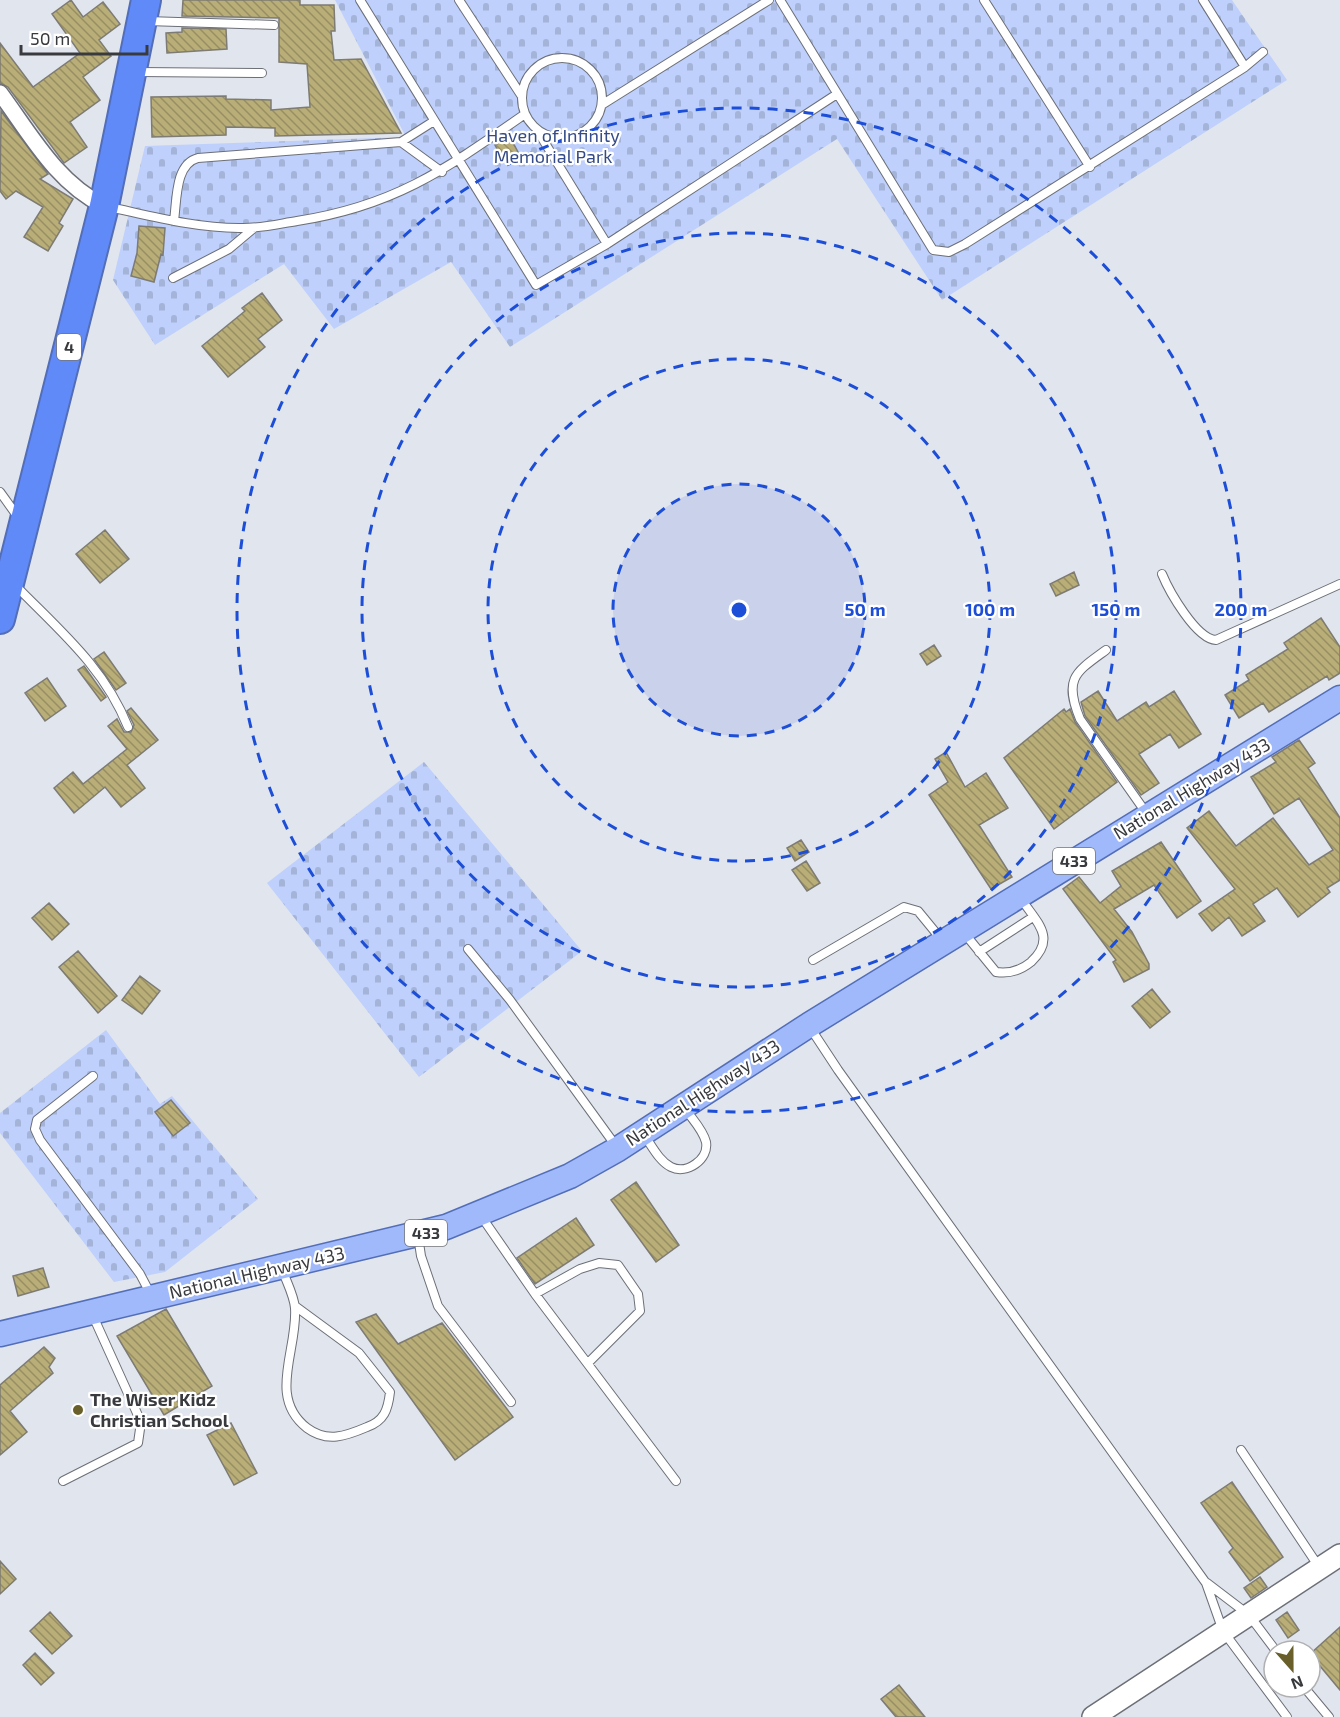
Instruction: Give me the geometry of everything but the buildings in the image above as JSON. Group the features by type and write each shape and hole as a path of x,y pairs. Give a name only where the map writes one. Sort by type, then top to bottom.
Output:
{"highway":[{"name":"4","path":"0,619 104,206 144,10"}],"main road":[{"name":"National Highway 433","path":"0,1334 418,1235 480,1215 570,1176 618,1149 809,1025 1340,698"}],"street":[{"path":"0,93 61,175 86,197 104,206"},
{"path":"1093,1717 1340,1555"}],"lane":[{"path":"360,0 536,285 607,244 837,94"},
{"path":"603,104 769,0"},
{"path":"780,0 933,250 949,252 1090,166 1245,67 1263,52"},
{"path":"984,0 1090,166"},
{"path":"1203,0 1245,67"},
{"path":"463,1 521,95 525,114 607,244"},
{"path":"144,10 274,25"},
{"path":"521,95 526,78 540,64 557,57 576,59 592,69 601,86 603,104 594,123 577,135 557,138 537,130"},
{"path":"131,72 262,74"},
{"path":"104,206 174,221 236,228 254,228 314,219 367,206 442,172 525,114"},
{"path":"174,221 182,169 189,160 401,142 434,121"},
{"path":"401,142 442,172"},
{"path":"173,279 229,249 254,228"},
{"path":"0,492 24,525"},
{"path":"1161,574 1168,588 1198,631 1207,640 1216,640 1340,584"},
{"path":"10,581 88,659 108,685 128,727"},
{"path":"1106,650 1077,672 1073,682 1074,707 1148,816"},
{"path":"813,960 904,907 918,910 953,937 979,952 996,972 1008,974 1025,966 1041,952 1045,943 1042,931 1019,896"},
{"path":"979,952 1033,917"},
{"path":"468,949 510,1000 618,1149"},
{"path":"809,1025 838,1070 1206,1583 1223,1631 1287,1717"},
{"path":"93,1076 37,1120 35,1129 40,1140 140,1274 153,1297"},
{"path":"643,1133 662,1160 672,1168 684,1169 696,1164 705,1155 706,1143 702,1132 683,1107"},
{"path":"480,1215 535,1294 676,1480"},
{"path":"418,1235 421,1256 438,1306 511,1402"},
{"path":"535,1294 580,1269 599,1263 618,1265 638,1294 640,1311 588,1363"},
{"path":"281,1268 295,1306 294,1334 286,1385 287,1403 300,1423 316,1435 340,1438 375,1424 388,1411 390,1392 359,1353 295,1306"},
{"path":"63,1481 138,1443 141,1433 141,1422 91,1312"},
{"path":"1241,1450 1320,1568"},
{"path":"1206,1583 1248,1614 1267,1639"},
{"path":"1314,1699 1329,1717"}],"green space":[{"name":"Haven of Infinity Memorial Park","path":"335,0 1232,0 1287,80 942,300 837,139 510,347 451,262 334,329 284,264 155,345 113,280 145,146 406,137"},
{"path":"424,762 582,951 419,1077 267,883"},
{"path":"106,1030 160,1104 172,1096 258,1199 165,1272 114,1282 0,1133 0,1113"}],"place":[{"name":"The Wiser Kidz Christian School","path":"78,1410"}]}
